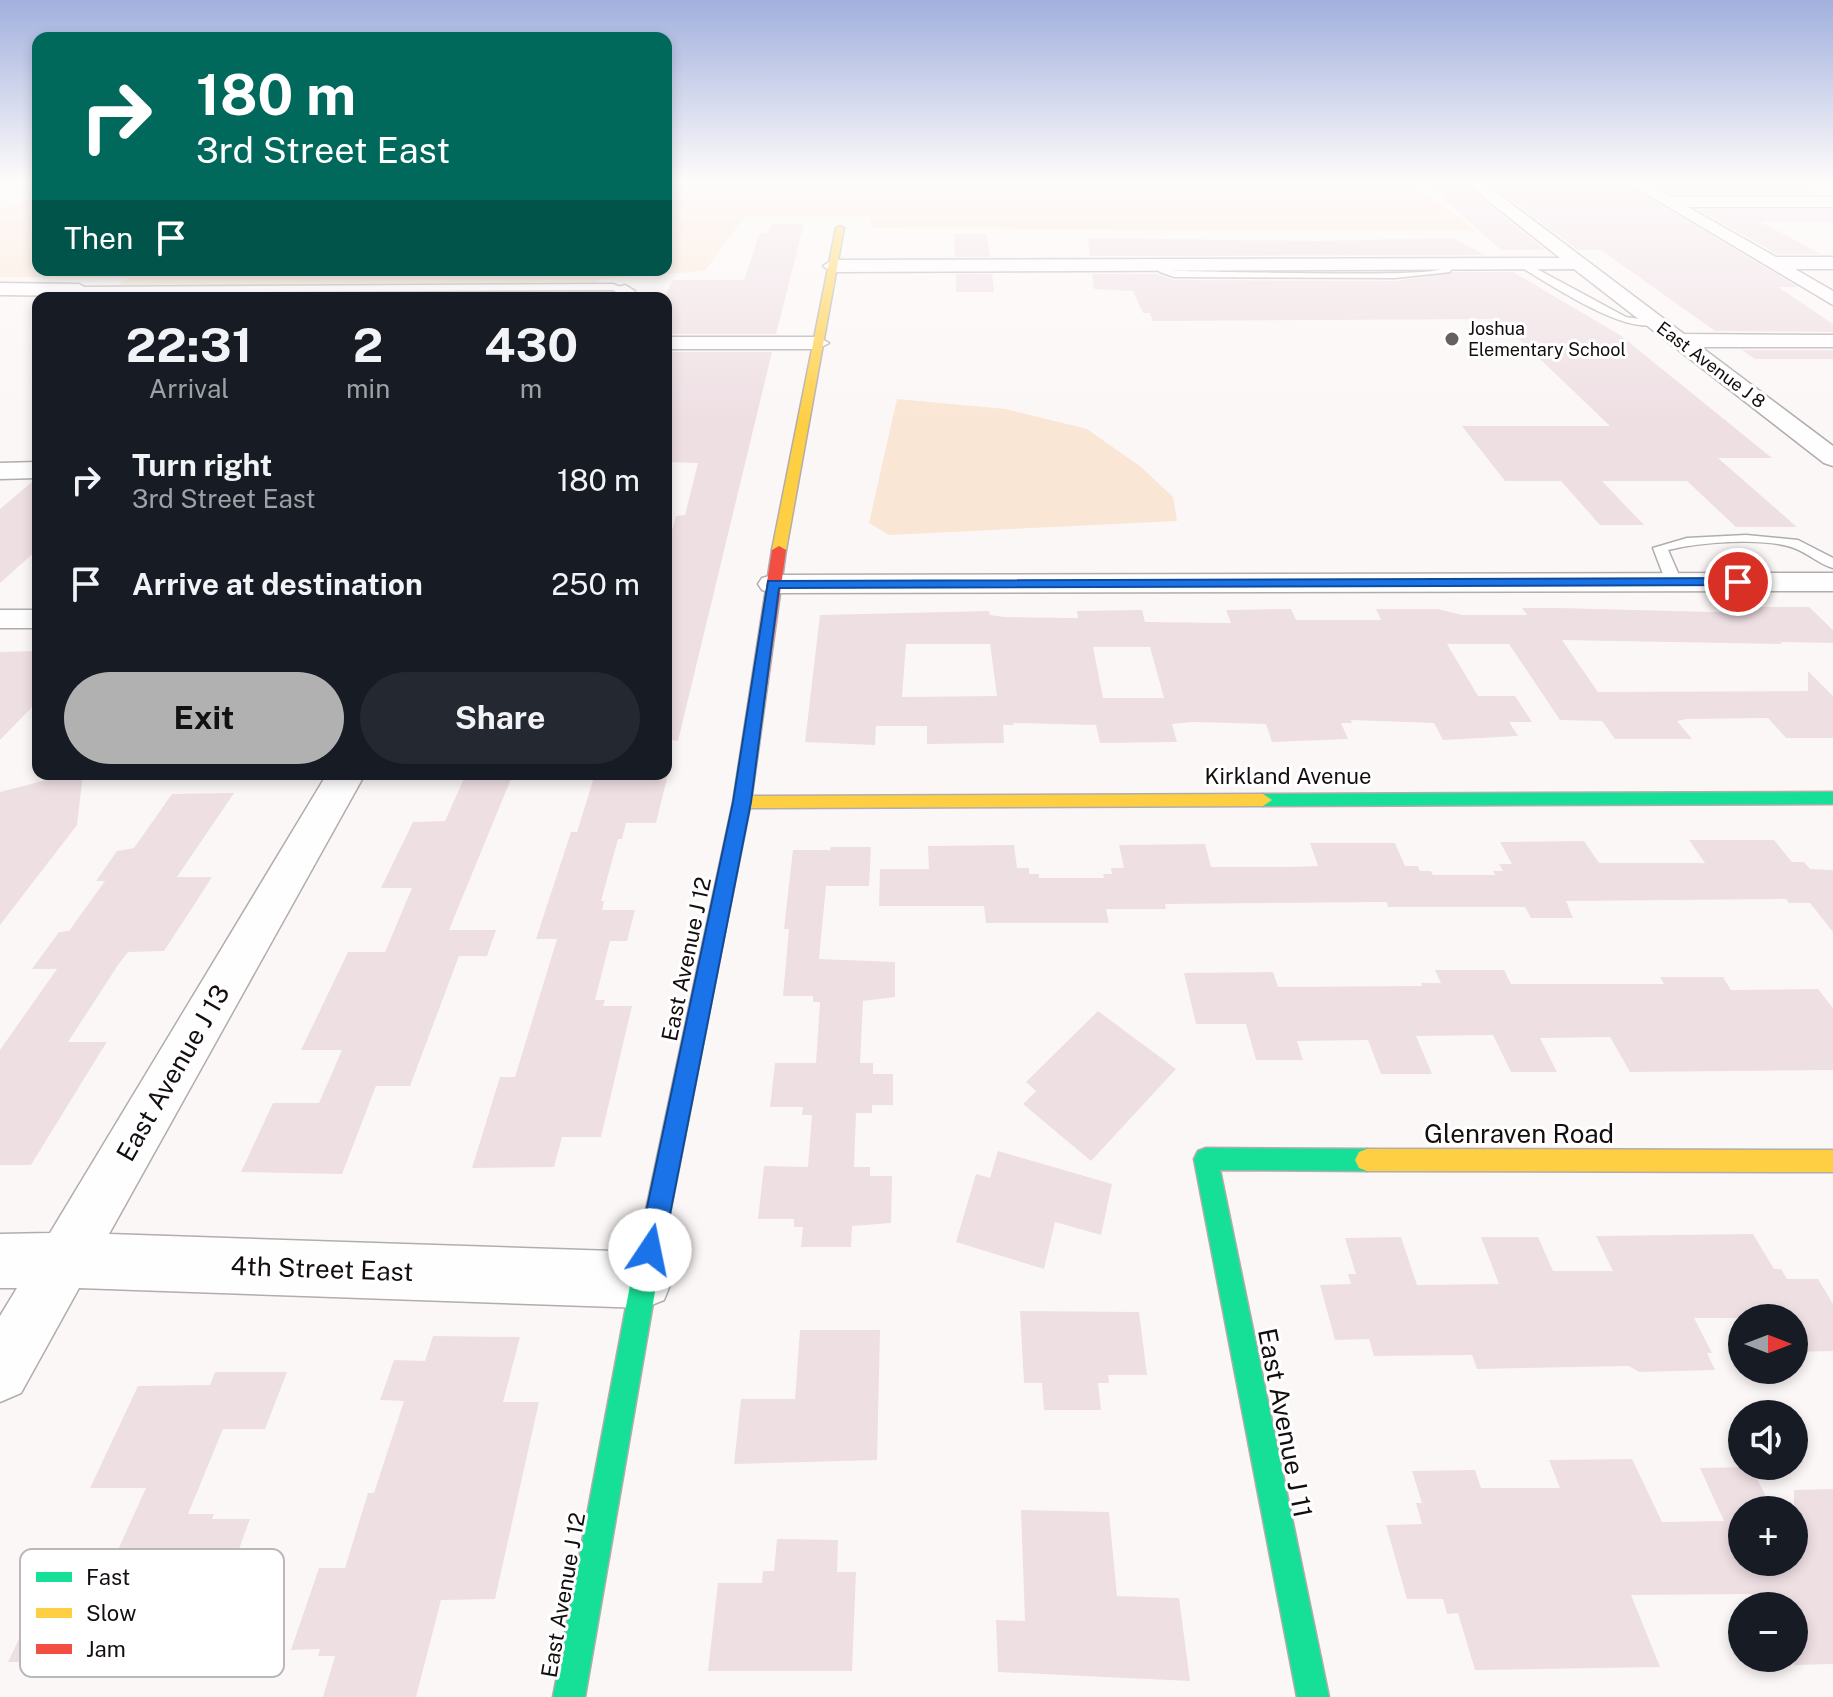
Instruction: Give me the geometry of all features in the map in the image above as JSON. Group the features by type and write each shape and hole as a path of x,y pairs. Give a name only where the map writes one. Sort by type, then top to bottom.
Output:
{"street":[{"name":"East Avenue J 12","path":"569,1697 644,1280 742,802 773,584 833,262"},
{"path":"832,266 1577,263"},
{"name":"East Avenue J 8","path":"1577,263 1833,458"},
{"path":"1771,263 1833,263"},
{"path":"1771,263 1833,299"},
{"path":"5,292 79,290"},
{"path":"1679,340 1833,341"},
{"path":"672,343 818,343"},
{"path":"0,471 32,470"},
{"path":"773,584 1833,582"},
{"path":"0,619 32,619"},
{"name":"East Avenue J 13","path":"0,1372 343,780"},
{"name":"Kirkland Avenue","path":"742,802 1833,798"},
{"name":"Glenraven Road","path":"1206,1159 1833,1161"},
{"name":"East Avenue J 11","path":"1206,1159 1313,1697"},
{"name":"4th Street East","path":"0,1261 64,1260 644,1280"}],"lane":[{"path":"1522,264 1624,320 1655,322"},
{"path":"79,290 613,287 621,292"},
{"path":"1674,582 1660,548 1672,542 1735,540 1793,543 1833,564"}],"shaded area":[{"path":"0,262 32,262 32,276 639,276 600,279 592,292 110,292 128,278 0,277"},
{"path":"672,262 711,262 705,271 672,274"},
{"path":"897,399 1006,409 1087,429 1141,467 1173,497 1177,521 889,535 869,523"}],"building":[{"path":"750,262 794,262 776,334 672,334 672,292 667,292 673,280 744,280"},
{"path":"1618,262 1756,262 1798,287 1778,287 1833,324 1833,332 1715,331"},
{"path":"1453,272 1513,272 1620,335 1772,458 1718,458 1797,527 1736,527 1687,481 1602,481 1644,525 1600,525 1561,481 1505,481 1462,426 1610,426 1498,319 1153,321 1150,313 1143,313 1133,291 1094,289 1092,274 1157,274 1174,280 1395,281"},
{"path":"956,274 992,274 994,292 956,292"},
{"path":"1742,350 1833,350 1833,359 1755,359"},
{"path":"672,352 772,352 678,741 672,740 672,530 676,516 685,515 698,463 672,462"},
{"path":"32,482 32,554 0,583 0,509"},
{"path":"1744,607 1809,607 1833,630 1833,643 1562,640 1598,692 1808,691 1808,671 1833,696 1833,738 1786,738 1768,718 1677,721 1692,739 1615,739 1602,721 1560,720 1509,644 1447,644 1478,696 1515,696 1532,722 1509,722 1518,736 1443,740 1434,723 1351,720 1352,723 1341,723 1348,739 1272,742 1266,724 1193,722 1172,724 1177,742 1100,743 1096,725 1013,723 1003,725 1004,743 927,744 927,726 876,726 875,745 805,742 820,615 989,611 990,615 1004,617 1078,618 1077,611 1142,610 1145,622 1231,623 1226,610 1291,609 1296,620 1381,620 1376,609 1438,609 1462,615 1527,615 1522,608 1750,613","holes":["906,644 990,644 997,696 902,697","1093,647 1150,647 1164,698 1103,698"]},
{"path":"32,651 32,707 0,740 0,652"},
{"path":"47,780 82,780 77,825 0,925 0,792"},
{"path":"463,780 511,780 449,930 496,930 487,956 459,956 410,1086 376,1086 342,1174 241,1172 273,1103 319,1103 342,1050 301,1050 348,952 385,952 412,888 381,888 413,822 445,821"},
{"path":"593,780 667,780 656,823 626,823 622,839 618,839 601,901 604,901 602,910 635,910 627,941 610,941 595,1000 605,1000 603,1006 632,1006 601,1137 562,1137 554,1167 472,1168 500,1077 515,1077 557,939 536,939 571,832 577,832"},
{"path":"234,793 177,877 212,877 164,951 128,952 68,1042 107,1042 31,1165 0,1165 0,1050 57,969 32,969 59,932 69,931 105,881 96,881 117,851 134,848 172,794"},
{"path":"1689,840 1774,840 1792,862 1804,862 1810,869 1833,870 1833,932 1810,903 1789,903 1786,899 1566,901 1573,918 1531,918 1525,907 1388,907 1387,902 1165,904 1166,909 1106,909 1109,923 986,923 984,906 879,906 880,869 929,869 928,846 1014,845 1017,868 1029,868 1029,874 1039,874 1039,878 1104,878 1103,874 1112,874 1111,868 1124,868 1119,845 1205,844 1211,867 1292,867 1318,866 1310,843 1395,843 1405,866 1418,866 1420,871 1431,871 1433,875 1495,875 1493,871 1503,871 1499,864 1512,864 1500,842 1584,841 1599,863 1705,863"},
{"path":"831,847 871,847 869,886 826,886 819,959 895,962 895,997 863,1001 860,1063 873,1063 873,1074 893,1074 893,1105 872,1105 872,1113 856,1113 854,1167 870,1167 870,1176 892,1176 891,1223 852,1226 851,1247 801,1247 803,1227 794,1227 794,1219 758,1219 764,1166 808,1167 812,1115 802,1115 803,1107 770,1107 775,1063 816,1063 820,1002 813,1002 813,996 783,996 789,929 784,929 793,850 830,850"},
{"path":"1435,970 1504,970 1511,984 1664,984 1660,977 1723,977 1731,990 1818,989 1833,1008 1833,1070 1630,1072 1610,1037 1540,1038 1557,1072 1511,1072 1493,1035 1416,1036 1432,1074 1381,1074 1368,1040 1297,1041 1303,1060 1256,1060 1246,1024 1196,1024 1184,973 1273,972 1278,987 1422,986 1421,983 1441,983"},
{"path":"1098,1011 1176,1069 1091,1161 1023,1104 1036,1091 1026,1082"},
{"path":"998,1151 1112,1184 1101,1235 1055,1222 1044,1269 956,1242 976,1174 990,1178"},
{"path":"1753,1234 1774,1269 1781,1269 1787,1279 1818,1279 1833,1304 1833,1351 1808,1352 1808,1304 1728,1304 1728,1318 1694,1318 1712,1353 1707,1353 1715,1370 1639,1372 1629,1366 1477,1369 1472,1355 1374,1356 1369,1339 1335,1340 1320,1285 1351,1284 1348,1274 1356,1274 1345,1238 1401,1237 1417,1285 1499,1284 1481,1237 1538,1237 1553,1271 1613,1271 1596,1236"},
{"path":"1020,1311 1139,1312 1147,1375 1108,1375 1109,1383 1098,1383 1101,1410 1044,1410 1042,1383 1024,1383"},
{"path":"800,1330 880,1330 877,1460 734,1464 741,1399 795,1399"},
{"path":"433,1336 520,1337 503,1402 539,1402 495,1599 441,1600 416,1697 323,1697 335,1656 318,1656 320,1649 291,1650 319,1568 345,1568 368,1493 374,1493 404,1401 380,1400 394,1360 425,1361"},
{"path":"215,1372 287,1372 265,1429 223,1429 188,1514 214,1514 212,1519 250,1519 239,1549 118,1549 146,1488 90,1488 138,1386 210,1385"},
{"path":"1632,1459 1662,1522 1724,1521 1700,1468 1728,1467 1728,1480 1758,1480 1766,1496 1728,1496 1728,1576 1808,1576 1808,1496 1794,1496 1794,1490 1833,1489 1833,1664 1808,1665 1808,1592 1728,1592 1631,1595 1660,1667 1475,1670 1458,1613 1447,1614 1443,1599 1407,1599 1386,1525 1422,1524 1416,1503 1422,1503 1412,1471 1475,1470 1481,1488 1560,1488 1549,1460"},
{"path":"1021,1510 1109,1512 1117,1596 1179,1598 1190,1681 998,1672 996,1620 1025,1621"},
{"path":"777,1539 838,1540 837,1572 856,1572 852,1671 708,1671 718,1583 762,1583 763,1571 774,1571"},
{"path":"20,1637 20,1662 8,1662"}],"traffic: fast":[{"path":"1263,800 1833,798"},
{"path":"569,1697 644,1280 713,942"},
{"path":"1313,1697 1206,1159 1367,1160"}],"traffic: slow":[{"path":"779,550 834,262"},
{"path":"742,802 1263,800"},
{"path":"1367,1160 1833,1161"}],"traffic: jam":[{"path":"713,942 742,802 779,550"}],"place":[{"name":"Joshua Elementary School","path":"1452,339"}],"route":[{"path":"650,1250 742,802 773,584 1738,582"}]}
